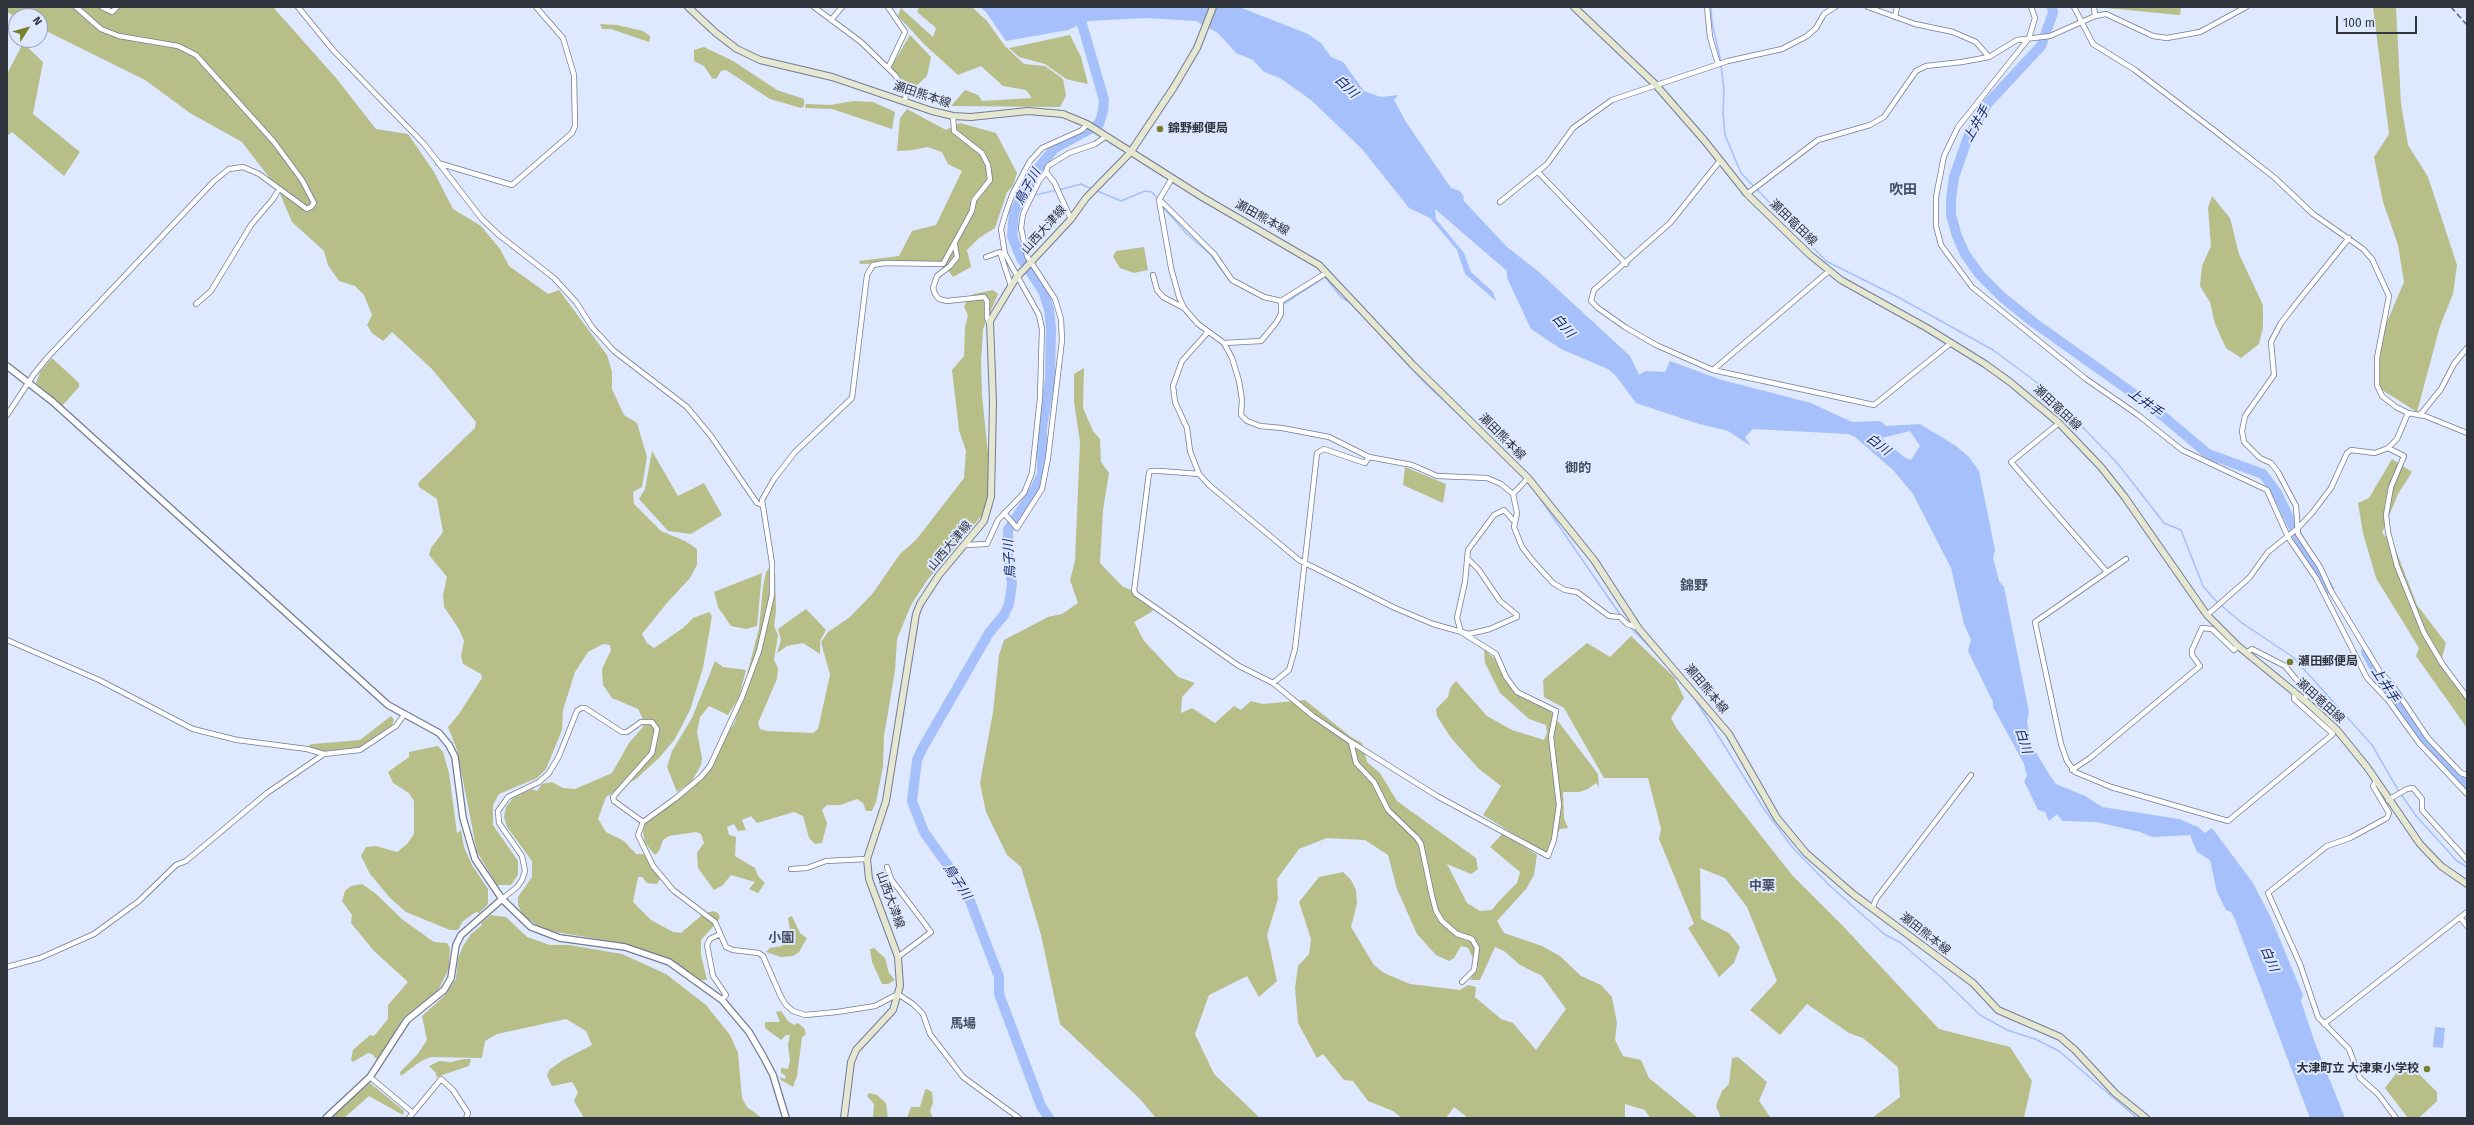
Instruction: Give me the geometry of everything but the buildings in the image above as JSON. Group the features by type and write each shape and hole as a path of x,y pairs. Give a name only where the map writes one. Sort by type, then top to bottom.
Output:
{"main road":[{"name":"瀬田熊本線","path":"688,7 716,33 737,48 760,60 832,77 953,116 971,117 1028,110 1049,111 1063,114 1087,124 1130,153 1312,259 1412,364 1528,478 1594,560 1639,629 1707,705 1729,734 1765,800 1789,835 1830,876 1973,983 1998,1010 2060,1038 2075,1050 2115,1093 2146,1118"},
{"name":"山西大津線","path":"844,1118 851,1062 856,1050 893,1010 898,994 898,957 869,879 867,859 886,801 916,614 930,587 984,521 991,497 993,396 990,321 1017,277 1071,219 1086,198 1130,153 1174,87 1197,48 1212,7"},
{"name":"瀬田竜田線","path":"1574,7 1655,84 1747,194 1829,271 1951,343 2010,382 2059,423 2101,467 2124,496 2208,615 2238,646 2295,692 2351,746 2410,832 2430,856 2467,884"}],"street":[{"path":"7,414 27,383 47,358 214,181 229,169 243,167 259,174 307,209 312,207 314,203 302,180 274,142 196,55 178,46 118,36 101,29 76,7"},
{"path":"102,7 112,12 118,7"},
{"path":"298,7 333,50 424,144 482,219 499,236 554,278 576,302 592,327 614,351 687,408 711,436 757,503 762,505"},
{"path":"438,163 512,185 572,133 575,126 574,75 562,38 536,7"},
{"path":"814,7 861,42 888,68 906,92 905,101"},
{"path":"832,20 842,7"},
{"path":"888,7 905,32 888,68"},
{"path":"1708,7 1710,36 1718,64"},
{"path":"1500,202 1538,172 1555,155 1573,128 1612,100 1655,84 1718,64 1782,49 1807,36 1816,28 1824,14 1835,7"},
{"path":"1868,7 1895,17 1953,32 1976,42 1989,57"},
{"path":"1895,17 1897,7"},
{"path":"2031,7 2035,18 2029,38 1958,127 1944,156 1936,196 1936,226 1941,245 1972,287 2086,380 2138,415 2182,450 2267,490 2289,536 2316,578 2367,678 2388,700 2419,744 2467,794"},
{"path":"2074,7 2093,44 2135,70 2275,178 2313,214 2364,249 2372,259 2389,296 2377,358 2377,385 2388,402 2408,413 2420,415 2467,433"},
{"path":"2094,7 2095,16"},
{"path":"1747,194 1818,140 1870,125 1884,117 1916,71 1926,66 1989,57 2017,40 2050,36 2095,16 2106,14 2153,36 2167,38 2200,32 2246,7"},
{"path":"953,116 954,131 982,153 988,165 990,180 974,200 972,211 955,246 943,264 885,263 873,265 867,275 852,398 796,452 764,495 762,505 771,557 772,594 759,651 749,677 722,743 710,766 701,777 676,798 643,822 638,835 653,866 673,890 715,922 726,947 733,950 763,956 781,997 786,1005 793,1011 805,1015 875,1006 898,994 913,1004 922,1014 930,1034 963,1077 1019,1118"},
{"path":"965,545 987,544 998,520 1024,493 1032,473 1040,398 1042,329 1039,315 1005,254 1001,229 1012,194 1030,161 1042,148 1082,130 1087,124"},
{"path":"1005,514 1017,528 1036,500 1044,484 1062,340 1061,319 1055,299 1026,256 1022,235 1023,214 1048,166 1057,160 1095,144 1106,137"},
{"path":"1719,159 1719,162 1670,223 1626,264 1594,290 1591,301 1598,308 1631,331 1691,362 1713,370 1874,405 1951,343"},
{"path":"1046,172 1054,182 1071,219"},
{"path":"1538,172 1626,264"},
{"path":"1172,178 1159,200 1171,268 1184,308"},
{"path":"196,304 212,291 252,225 273,200 278,189"},
{"path":"1159,200 1191,233 1205,244 1232,280 1264,297 1281,302 1326,273"},
{"path":"2349,238 2281,323 2271,342 2274,375 2245,416 2242,431 2244,442 2260,458 2271,463 2278,472 2296,506 2298,529 2303,544 2320,568 2331,591 2380,672 2391,683 2428,738 2460,773 2467,775"},
{"path":"955,246 956,257 950,266 937,276 933,288 935,294 939,299 947,301 984,297 988,301 987,318 990,327"},
{"path":"986,257 1000,252 1011,286"},
{"path":"1713,370 1829,271"},
{"path":"1152,275 1157,290 1163,297 1184,308 1208,332 1224,343 1232,358 1239,381 1242,400 1241,415 1247,421 1260,426 1282,428 1329,437 1369,457 1412,465 1437,476 1487,478 1501,484 1513,494 1517,513 1514,520 1514,527 1522,548 1553,583 1565,590 1577,592 1609,616 1620,617 1627,624 1639,629"},
{"path":"1224,343 1261,341 1271,331 1279,318 1281,302"},
{"path":"1208,332 1182,361 1173,386 1175,402 1187,428 1190,451 1199,474 1209,485 1249,520 1303,561 1328,576 1395,608 1433,624 1469,634 1490,629 1517,617 1518,615 1500,601 1479,570 1467,558"},
{"path":"2420,415 2432,402 2467,348"},
{"path":"7,366 53,402 388,705 404,715 430,726 439,733 449,745 455,757 467,840 480,869 502,899 530,928 560,938 626,947 669,962 722,1000 749,1032 763,1056 772,1075 786,1118"},
{"path":"2208,615 2249,578 2268,552 2298,529 2331,488 2347,453 2351,450 2375,453 2388,448 2397,440 2408,413"},
{"path":"2059,423 2011,462 2107,572"},
{"path":"2388,448 2404,456 2391,487 2386,515 2388,532 2397,566 2424,633 2443,665 2467,698"},
{"path":"1273,683 1289,670 1293,658 1316,453 1324,449 1365,463 1369,457"},
{"path":"1199,474 1155,470 1149,473 1134,591 1151,605 1239,666 1273,683 1313,716 1351,742 1437,796 1548,856 1554,840 1559,805 1551,736 1556,711 1517,692 1506,677 1496,654 1462,632 1457,618 1468,550 1494,515 1504,510 1514,520"},
{"path":"1513,494 1528,478"},
{"path":"2126,560 2035,622 2061,744 2072,770 2084,778 2111,787 2228,821 2333,734 2294,699 2295,692"},
{"path":"2072,770 2090,758 2200,666 2192,655 2192,650 2202,628 2212,629 2234,650 2238,646"},
{"path":"7,640 99,680 193,729 237,740 307,749 324,754 360,750 396,726 404,715"},
{"path":"2246,653 2252,648 2285,666 2307,692 2304,700"},
{"path":"326,1118 370,1077 407,1020 444,990 451,978 456,945 461,935 517,887 522,880 525,871 522,856 499,823 498,811 508,797 539,782 549,772 559,756 577,711 581,708 585,708 622,732 627,732 641,722 652,722 657,729 652,753 613,797 643,822"},
{"path":"1351,742 1356,763 1374,782 1388,810 1417,838 1421,844 1432,896 1442,921 1457,934 1472,939 1477,948 1474,970 1462,982"},
{"path":"7,967 40,958 98,931 139,901 176,865 186,860 266,792 324,754"},
{"path":"1873,907 1876,899 1971,775"},
{"path":"2376,781 2373,786 2389,813 2387,818 2350,838 2327,846 2268,892 2300,964 2318,1017 2338,1035 2349,1049 2360,1078 2378,1094 2396,1118"},
{"path":"2388,800 2409,788 2413,788 2422,799 2424,812 2467,860"},
{"path":"791,868 808,868 826,861 867,859"},
{"path":"887,867 891,879 931,932 898,957"},
{"path":"2324,1024 2467,912"},
{"path":"2460,917 2467,926"},
{"path":"720,934 710,939 707,945 713,976 726,995 722,1000"},
{"path":"370,1077 413,1113"},
{"path":"409,1118 441,1079 453,1090 468,1114 466,1118"}],"green space":[{"path":"7,7 273,7 336,78 376,129 408,134 434,172 453,209 481,226 500,249 509,266 548,294 559,290 607,355 612,372 612,389 624,415 637,423 647,457 642,487 633,492 634,504 661,531 685,541 697,549 697,565 690,578 666,604 642,634 647,643 654,648 683,628 693,618 709,612 712,616 703,668 690,710 675,739 659,758 636,779 606,797 598,819 606,832 624,841 636,854 649,854 662,876 657,884 647,883 642,877 638,877 633,902 651,920 673,932 681,933 703,914 713,911 718,913 720,917 718,921 701,940 701,955 707,980 701,980 669,959 626,944 556,932 538,926 522,914 518,905 518,897 532,877 532,861 507,827 504,817 506,807 513,798 532,789 537,791 542,784 552,782 563,788 575,789 612,773 629,743 643,727 642,717 638,709 612,698 603,685 602,669 611,650 610,645 603,644 588,652 575,672 563,710 562,730 546,769 537,778 499,794 493,805 493,825 518,861 518,875 511,885 497,885 477,852 457,750 448,727 459,714 482,678 481,674 463,664 461,656 464,641 459,629 444,607 443,595 447,577 429,555 431,548 443,532 437,499 419,487 418,483 475,428 476,422 431,368 392,332 383,341 372,333 367,325 372,315 364,295 355,286 339,281 328,265 324,251 292,222 278,189 242,142 190,113 145,80 48,32 48,8 8,8 7,12"},
{"path":"919,7 972,7 987,21 1005,46 1024,64 1045,66 1063,79 1066,96 1060,107 951,106 965,90 978,95 982,101 1032,98 1026,90 1003,86 981,66 958,75 925,45 898,16 901,8 933,37 936,28 917,12"},
{"path":"2106,7 2181,7 2180,15 2106,8"},
{"path":"2373,7 2396,7 2401,104 2408,145 2428,177 2457,265 2453,294 2440,326 2417,412 2379,388 2381,336 2404,282 2398,245 2383,202 2374,157 2389,134"},
{"path":"600,24 617,25 643,31 650,36 649,42 611,29 602,29"},
{"path":"910,35 931,57 927,76 912,90 891,67"},
{"path":"1070,35 1081,57 1088,84 1066,79 1045,64 1019,57 1009,48"},
{"path":"704,47 733,61 777,90 804,99 804,106 801,108 770,99 726,70 721,71 716,79 712,78 704,66 694,61 694,50"},
{"path":"20,48 28,48 43,62 33,114 80,152 64,176 12,132 7,136 7,74"},
{"path":"854,101 873,102 895,112 892,129 832,109 805,108 806,104 830,105"},
{"path":"907,109 946,130 960,123 996,133 1017,173 1013,186 1007,192 995,228 979,238 967,250 971,267 953,277 941,261 860,264 859,261 899,256 912,231 936,225 962,171 948,164 942,152 927,147 897,151 900,118"},
{"path":"2212,196 2230,218 2239,254 2263,305 2263,327 2259,344 2241,358 2226,348 2215,324 2210,302 2200,286 2202,266 2211,246 2208,208"},
{"path":"1144,247 1148,270 1134,273 1120,268 1113,257 1116,251"},
{"path":"993,290 998,294 983,329 981,363 982,395 990,473 988,499 983,514 928,579 911,605 897,639 895,671 884,736 883,767 876,802 872,811 866,811 863,803 857,799 840,805 827,805 822,810 827,823 822,843 815,844 809,838 803,816 794,812 757,823 751,816 742,820 746,830 738,831 734,824 727,827 729,835 736,837 735,856 755,868 758,876 765,883 758,893 749,889 755,882 731,875 723,885 714,890 698,868 697,853 704,843 701,834 696,832 669,836 663,840 659,851 655,855 645,843 643,832 645,823 684,794 702,773 735,722 759,628 763,587 766,572 769,568 775,571 776,611 774,626 778,635 774,660 778,668 777,679 758,723 760,729 767,731 813,733 818,729 830,675 821,642 828,632 850,617 873,593 900,554 916,540 964,478 966,451 959,430 952,370 964,356 965,327 968,315 964,307 966,302 974,294"},
{"path":"52,358 79,383 79,387 62,406 36,383 40,372"},
{"path":"1084,368 1083,408 1093,431 1100,439 1101,462 1109,473 1103,510 1100,563 1122,586 1145,597 1153,611 1134,622 1144,641 1178,677 1195,683 1182,697 1181,713 1192,708 1215,723 1234,706 1241,710 1251,701 1263,704 1305,700 1351,737 1362,743 1367,762 1380,773 1397,801 1476,858 1478,869 1471,874 1447,864 1467,903 1480,911 1492,910 1517,883 1520,872 1490,847 1503,833 1537,855 1534,875 1526,889 1497,921 1504,933 1542,946 1560,956 1581,976 1601,985 1612,997 1617,1023 1615,1040 1623,1056 1641,1060 1649,1078 1698,1118 1650,1118 1645,1110 1625,1104 1625,1118 1468,1118 1454,1107 1446,1118 1402,1118 1393,1111 1368,1101 1353,1081 1344,1080 1323,1054 1317,1058 1298,1023 1295,988 1298,966 1309,954 1311,939 1299,902 1319,877 1343,872 1351,880 1356,890 1357,903 1351,927 1374,965 1384,973 1410,984 1460,990 1468,985 1476,987 1475,997 1501,1019 1513,1023 1536,1050 1566,1009 1542,976 1520,965 1504,951 1495,947 1480,980 1470,980 1478,968 1468,948 1461,946 1454,958 1449,961 1436,955 1417,934 1397,889 1388,855 1365,840 1327,838 1299,849 1277,879 1278,899 1267,935 1277,981 1259,997 1247,976 1209,995 1195,1034 1214,1074 1260,1118 1156,1118 1139,1098 1060,1024 1041,935 1021,867 1007,855 986,812 980,783 993,712 999,655 1004,640 1048,617 1062,614 1078,603 1070,580 1075,561 1080,442 1074,402 1074,374"},
{"path":"652,451 678,496 704,483 722,515 691,534 668,531 639,499 645,489"},
{"path":"2392,459 2412,472 2398,494 2382,533 2393,543 2417,605 2446,643 2440,665 2467,701 2467,728 2416,656 2419,648 2376,578 2363,533 2358,503 2369,498"},
{"path":"1405,467 1446,484 1443,503 1403,485"},
{"path":"762,573 757,626 746,629 731,626 718,607 714,592"},
{"path":"806,609 826,630 820,641 820,654 803,643 787,646 777,653 781,640 778,629"},
{"path":"1631,636 1674,677 1684,698 1671,718 1677,729 1792,875 1842,925 1939,1029 2010,1047 2032,1081 2024,1118 1872,1118 1900,1097 1898,1067 1863,1038 1849,1033 1807,1004 1780,1035 1750,1010 1777,981 1747,907 1725,878 1700,868 1701,919 1729,933 1740,947 1734,963 1719,977 1688,928 1694,924 1659,839 1661,829 1648,778 1604,778 1564,708 1544,697 1543,680 1587,643 1610,657"},
{"path":"1484,649 1497,661 1513,688 1545,704 1598,774 1599,787 1596,783 1588,789 1579,792 1563,792 1564,818 1568,828 1560,829 1545,853 1483,815 1501,786 1479,769 1451,738 1437,716 1436,709 1448,697 1450,688 1456,681 1487,716 1512,730 1544,740 1547,733 1546,725 1529,719 1500,693 1485,663"},
{"path":"715,661 723,667 746,670 739,697 728,715 709,706 700,717 697,732 702,758 701,765 692,781 677,792 667,767 672,751 692,718"},
{"path":"391,716 394,720 392,725 358,748 323,751 310,747 309,745 360,740"},
{"path":"438,746 443,752 449,773 457,833 461,830 464,847 472,865 488,889 488,904 479,913 476,912 463,921 458,930 450,930 406,912 390,898 370,874 361,856 366,847 376,846 397,852 407,844 414,834 414,801 409,793 393,783 388,772 409,757 409,752"},
{"path":"362,884 375,893 403,920 434,942 447,943 450,948 449,968 438,991 403,1018 378,1061 372,1054 368,1053 353,1062 351,1060 353,1050 370,1035 374,1036 388,1019 388,1005 408,982 374,951 351,923 352,915 342,901 345,891 351,886"},
{"path":"491,915 506,917 527,937 550,945 569,945 622,954 666,974 706,1005 730,1035 738,1053 742,1098 747,1107 762,1118 584,1118 574,1101 578,1092 572,1082 552,1086 547,1076 549,1070 563,1060 592,1045 586,1031 566,1019 497,1034 485,1041 482,1058 431,1057 421,1061 401,1076 400,1072 417,1055 427,1040 422,1016 444,996 456,979 458,959 463,946 471,934"},
{"path":"792,916 800,933 807,938 799,952 793,956 781,957 766,952 770,948 782,946 791,936 788,918"},
{"path":"874,948 885,958 889,973 895,980 888,984 882,984 872,962 870,949"},
{"path":"781,1011 788,1021 794,1025 798,1023 804,1028 806,1034 802,1037 797,1076 793,1087 781,1080 779,1077 785,1079 786,1076 781,1073 781,1068 788,1069 790,1061 788,1045 790,1035 786,1035 781,1040 765,1028 765,1022 780,1022 776,1012"},
{"path":"1738,1057 1767,1082 1759,1101 1771,1118 1721,1118 1716,1106 1722,1091 1729,1084 1732,1058"},
{"path":"471,1059 469,1066 436,1077 436,1073 429,1066 439,1061 451,1062"},
{"path":"2404,1063 2408,1063 2437,1092 2437,1101 2419,1118 2408,1118 2385,1088"},
{"path":"370,1083 404,1111 403,1115 369,1096 344,1118 330,1118"},
{"path":"927,1089 932,1092 933,1103 930,1111 933,1118 907,1118 911,1107 920,1107 925,1090"},
{"path":"869,1093 877,1095 886,1103 888,1118 873,1118 874,1104 867,1096"}],"water":[{"name":"白川","path":"980,7 1239,7 1308,34 1321,43 1331,57 1343,62 1364,91 1381,97 1398,95 1394,100 1406,122 1451,188 1460,191 1464,197 1463,200 1507,247 1539,272 1630,356 1639,375 1645,371 1665,372 1670,361 1722,380 1811,403 1852,422 1880,421 1886,426 1920,424 1956,446 1969,457 1979,471 1995,550 1993,558 1999,581 2004,587 2029,712 2027,721 2031,744 2056,784 2085,796 2102,807 2179,819 2198,827 2205,833 2212,828 2253,883 2271,918 2303,995 2301,1001 2315,1043 2345,1118 2310,1118 2234,917 2231,912 2226,910 2217,892 2210,860 2197,852 2190,835 2152,837 2140,832 2097,822 2062,821 2057,814 2049,821 2045,812 2038,810 2024,781 2027,776 2024,764 1993,707 1993,702 1968,651 1971,640 1964,624 1951,568 1913,494 1893,470 1855,437 1848,434 1753,429 1745,437 1751,446 1728,431 1699,424 1636,403 1616,376 1608,369 1561,349 1531,329 1507,278 1507,271 1435,209 1436,219 1464,253 1471,272 1493,292 1496,301 1465,274 1457,250 1430,218 1409,208 1362,149 1311,100 1280,78 1264,72 1253,60 1236,53 1218,33 1196,21 1146,18 1088,21 1068,30 1006,41 986,12","holes":["1910,431 1920,446 1911,460 1904,457 1882,438"]},
{"path":"2435,1027 2445,1028 2443,1048 2433,1047"}],"waterway":[{"name":"鳥子川","path":"1049,1118 1041,1106 999,994 999,977 970,901 964,888 924,832 912,801 917,760 922,749 989,633 1004,615 1009,604 1012,584 1008,555 1008,530 1035,489 1042,474 1042,428 1050,379 1051,329 1049,309 1043,291 1021,258 1012,236 1014,212 1038,168 1055,148 1099,124 1103,111 1104,100 1077,7"},
{"path":"1711,7 1712,22 1721,62"},
{"name":"上井手","path":"2052,7 2053,13 2041,46 1988,103 1968,137 1954,177 1951,199 1951,215 1957,236 1965,254 1980,275 2002,297 2033,322 2151,406 2208,454 2263,474 2277,493 2298,537 2329,589"},
{"path":"1721,65 1724,90 1723,112 1725,135 1741,173 1826,261 1896,296 1993,350 2047,390 2118,464 2164,523 2181,530 2203,586 2215,600 2242,623 2293,657 2372,745 2398,790 2417,817 2457,861 2467,867"},
{"path":"1059,190 1081,184 1092,189"},
{"path":"1036,195 1056,190"},
{"path":"1095,190 1121,201 1145,191 1152,192 1158,199"},
{"name":"鳥子川","path":"1021,197 1026,197"},
{"path":"1162,206 1186,233 1211,255 1229,280"},
{"path":"1264,299 1285,303 1325,277 1341,297 1352,304"},
{"path":"1241,287 1255,295"},
{"path":"1364,317 1422,380 1480,435"},
{"path":"1537,494 1621,616"},
{"path":"1630,627 1658,655"},
{"name":"上井手","path":"2366,652 2387,691 2430,748 2467,786"},
{"path":"1695,699 1764,809 1793,848 1829,885 1884,934 1901,943 1943,979 1980,1015 2007,1030 2035,1039 2059,1051 2137,1118"}],"railway":[{"path":"2451,7 2467,25"}],"place":[{"name":"錦野郵便局","path":"1160,129"},
{"name":"瀬田郵便局","path":"2290,662"},
{"name":"大津町立 大津東小学校","path":"2427,1069"}],"district":[{"name":"吹田","path":"1903,190"},
{"name":"御的","path":"1578,468"},
{"name":"錦野","path":"1694,586"},
{"name":"中栗","path":"1762,886"},
{"name":"小園","path":"781,938"},
{"name":"馬場","path":"963,1024"}]}
